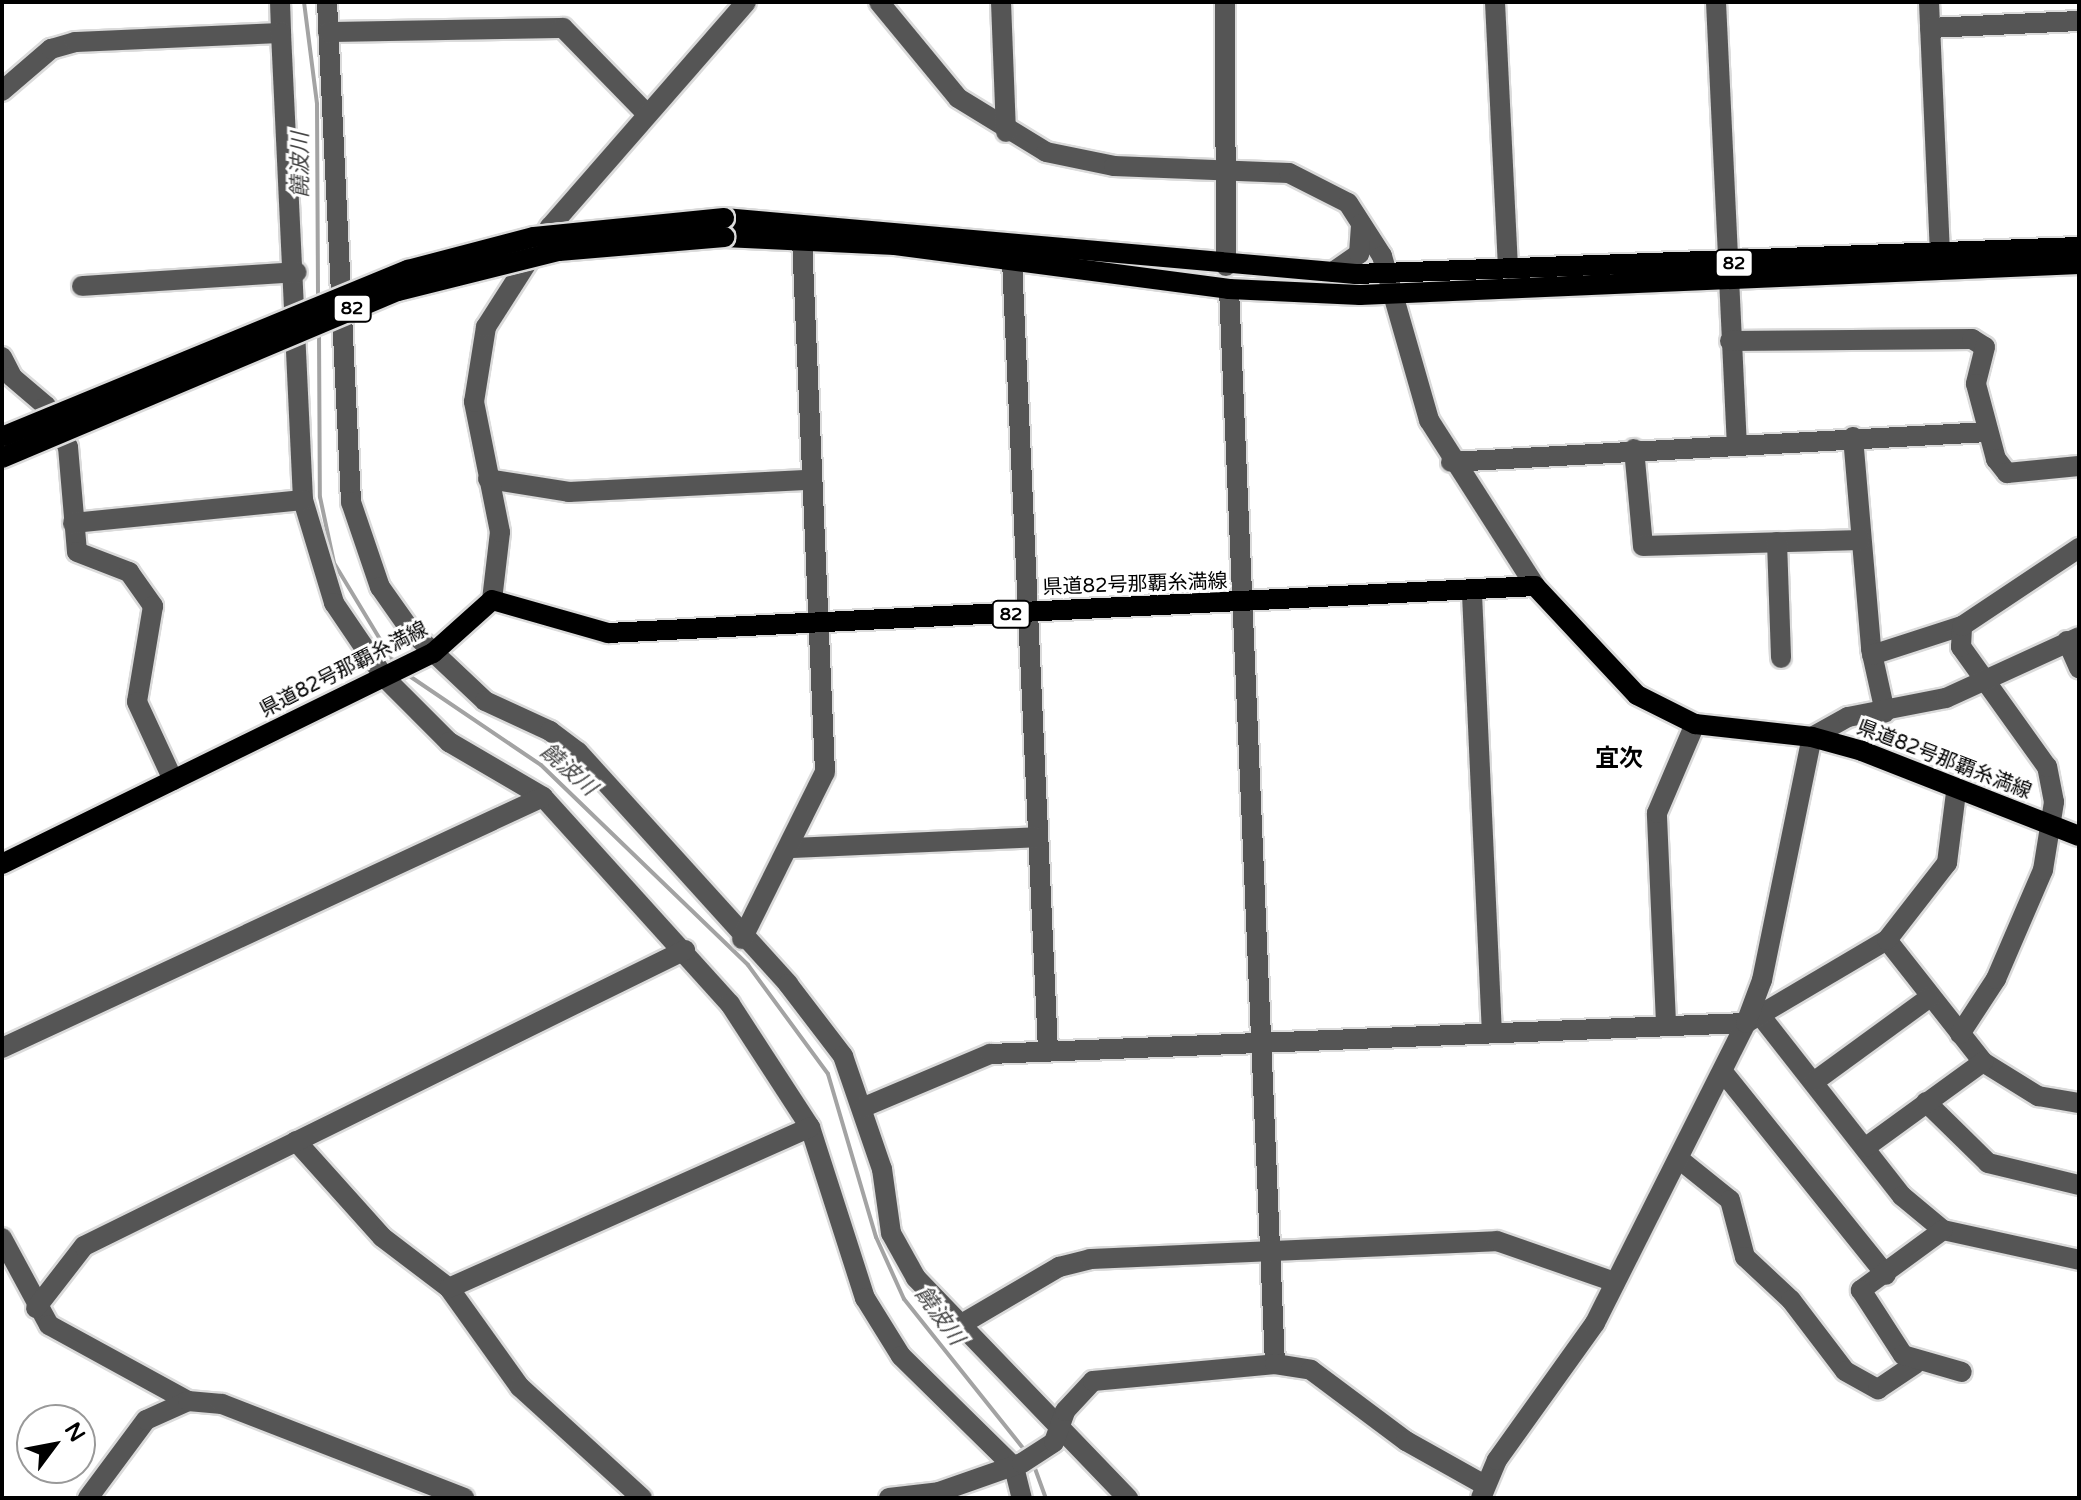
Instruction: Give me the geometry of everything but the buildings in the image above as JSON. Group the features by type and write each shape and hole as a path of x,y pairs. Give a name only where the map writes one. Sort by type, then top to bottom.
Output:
{"main road":[{"name":"82","path":"2,437 408,270 534,237 724,228 902,228 1226,266 1388,274 1508,269 1729,272 2079,264"},
{"name":"82","path":"2,458 398,291 582,247 724,228 1229,289 1394,294 1729,272 1940,253 2079,247"},
{"name":"県道82号那覇糸満線","path":"2,864 426,656 492,600 608,633 1472,594 1535,586 1637,695 1695,724 1812,737 1956,793 2079,836"}],"street":[{"path":"280,2 297,272 303,500 334,603 390,675 449,742 543,797 685,950 810,1127 865,1298 901,1356 1018,1465 1022,1498"},
{"path":"327,2 351,502 380,587 426,656 485,701 578,752 843,1056 864,1107 891,1233 916,1278 1058,1434 1128,1498"},
{"path":"492,600 500,532 474,402 486,327 550,227 746,2"},
{"path":"879,2 958,98 1006,132 1079,161 1224,167 1310,179 1358,215 1388,274 1429,420 1451,462 1535,586"},
{"path":"1001,2 1006,132"},
{"path":"1225,2 1226,266"},
{"path":"1495,2 1508,269"},
{"path":"1716,2 1737,445"},
{"path":"1929,2 1940,253"},
{"path":"1930,28 2079,21"},
{"path":"328,32 563,28 647,114"},
{"path":"2,91 51,49 75,42 281,33"},
{"path":"1333,272 1359,254 1358,215"},
{"path":"742,939 791,848 825,772 816,626 802,238"},
{"path":"1012,261 1048,1051"},
{"path":"82,286 297,272"},
{"path":"1229,289 1275,1364"},
{"path":"1730,341 1972,339 1985,347 1976,384 1987,432 2007,473 2079,466"},
{"path":"2,357 12,377 46,406 68,447 77,552 129,572 153,606 137,702 173,780"},
{"path":"1451,462 1634,449 1987,432"},
{"path":"1853,437 1872,655 1885,712"},
{"path":"1634,449 1643,546 1860,540"},
{"path":"488,479 569,492 810,480"},
{"path":"73,523 303,500"},
{"path":"1777,542 1781,658"},
{"path":"1872,655 1962,626 2079,548"},
{"path":"1472,594 1492,1031"},
{"path":"1960,1034 2002,965 2043,870 2051,826 2047,767 1961,647 1962,626"},
{"path":"889,1498 939,1492 1018,1465 1058,1434 1065,1411 1093,1381 1275,1364 1311,1370 1406,1441 1482,1491 1556,1386 1615,1282 1753,1019 1812,737 1834,722 1946,698 2073,639 2079,668"},
{"path":"1666,1023 1657,813 1695,724"},
{"path":"864,1107 978,1057 1048,1051 1753,1019 1887,940 1947,863 1956,793"},
{"path":"2,1048 543,797"},
{"path":"791,848 1038,837"},
{"path":"1887,940 1929,998 1983,1062 2038,1096 2079,1103"},
{"path":"36,1308 84,1246 685,950"},
{"path":"1815,1081 1929,998"},
{"path":"1753,1019 1815,1081 1902,1196 1943,1230 2079,1260"},
{"path":"1866,1147 1983,1062"},
{"path":"1723,1072 1886,1275"},
{"path":"1926,1102 1988,1163 2079,1185"},
{"path":"449,1288 810,1127"},
{"path":"296,1141 382,1237 449,1288 520,1387 642,1498"},
{"path":"1679,1159 1730,1200 1745,1257 1791,1300 1845,1371 1878,1389 1915,1364 1962,1372"},
{"path":"1915,1364 1861,1290 1886,1275 1943,1230"},
{"path":"2,1238 36,1308 70,1342 146,1373 188,1401 222,1404 464,1498"},
{"path":"960,1325 1076,1262 1497,1241 1615,1282"},
{"path":"88,1498 146,1420 188,1401"}],"waterway":[{"name":"饒波川","path":"304,2 317,104 318,300"},
{"name":"饒波川","path":"319,332 320,497 334,563 395,664"},
{"name":"饒波川","path":"405,673 541,765 748,965 828,1074 876,1237 904,1299 1026,1452"},
{"name":"饒波川","path":"1033,1463 1046,1498"}],"district":[{"name":"宜次","path":"1619,759"}]}
